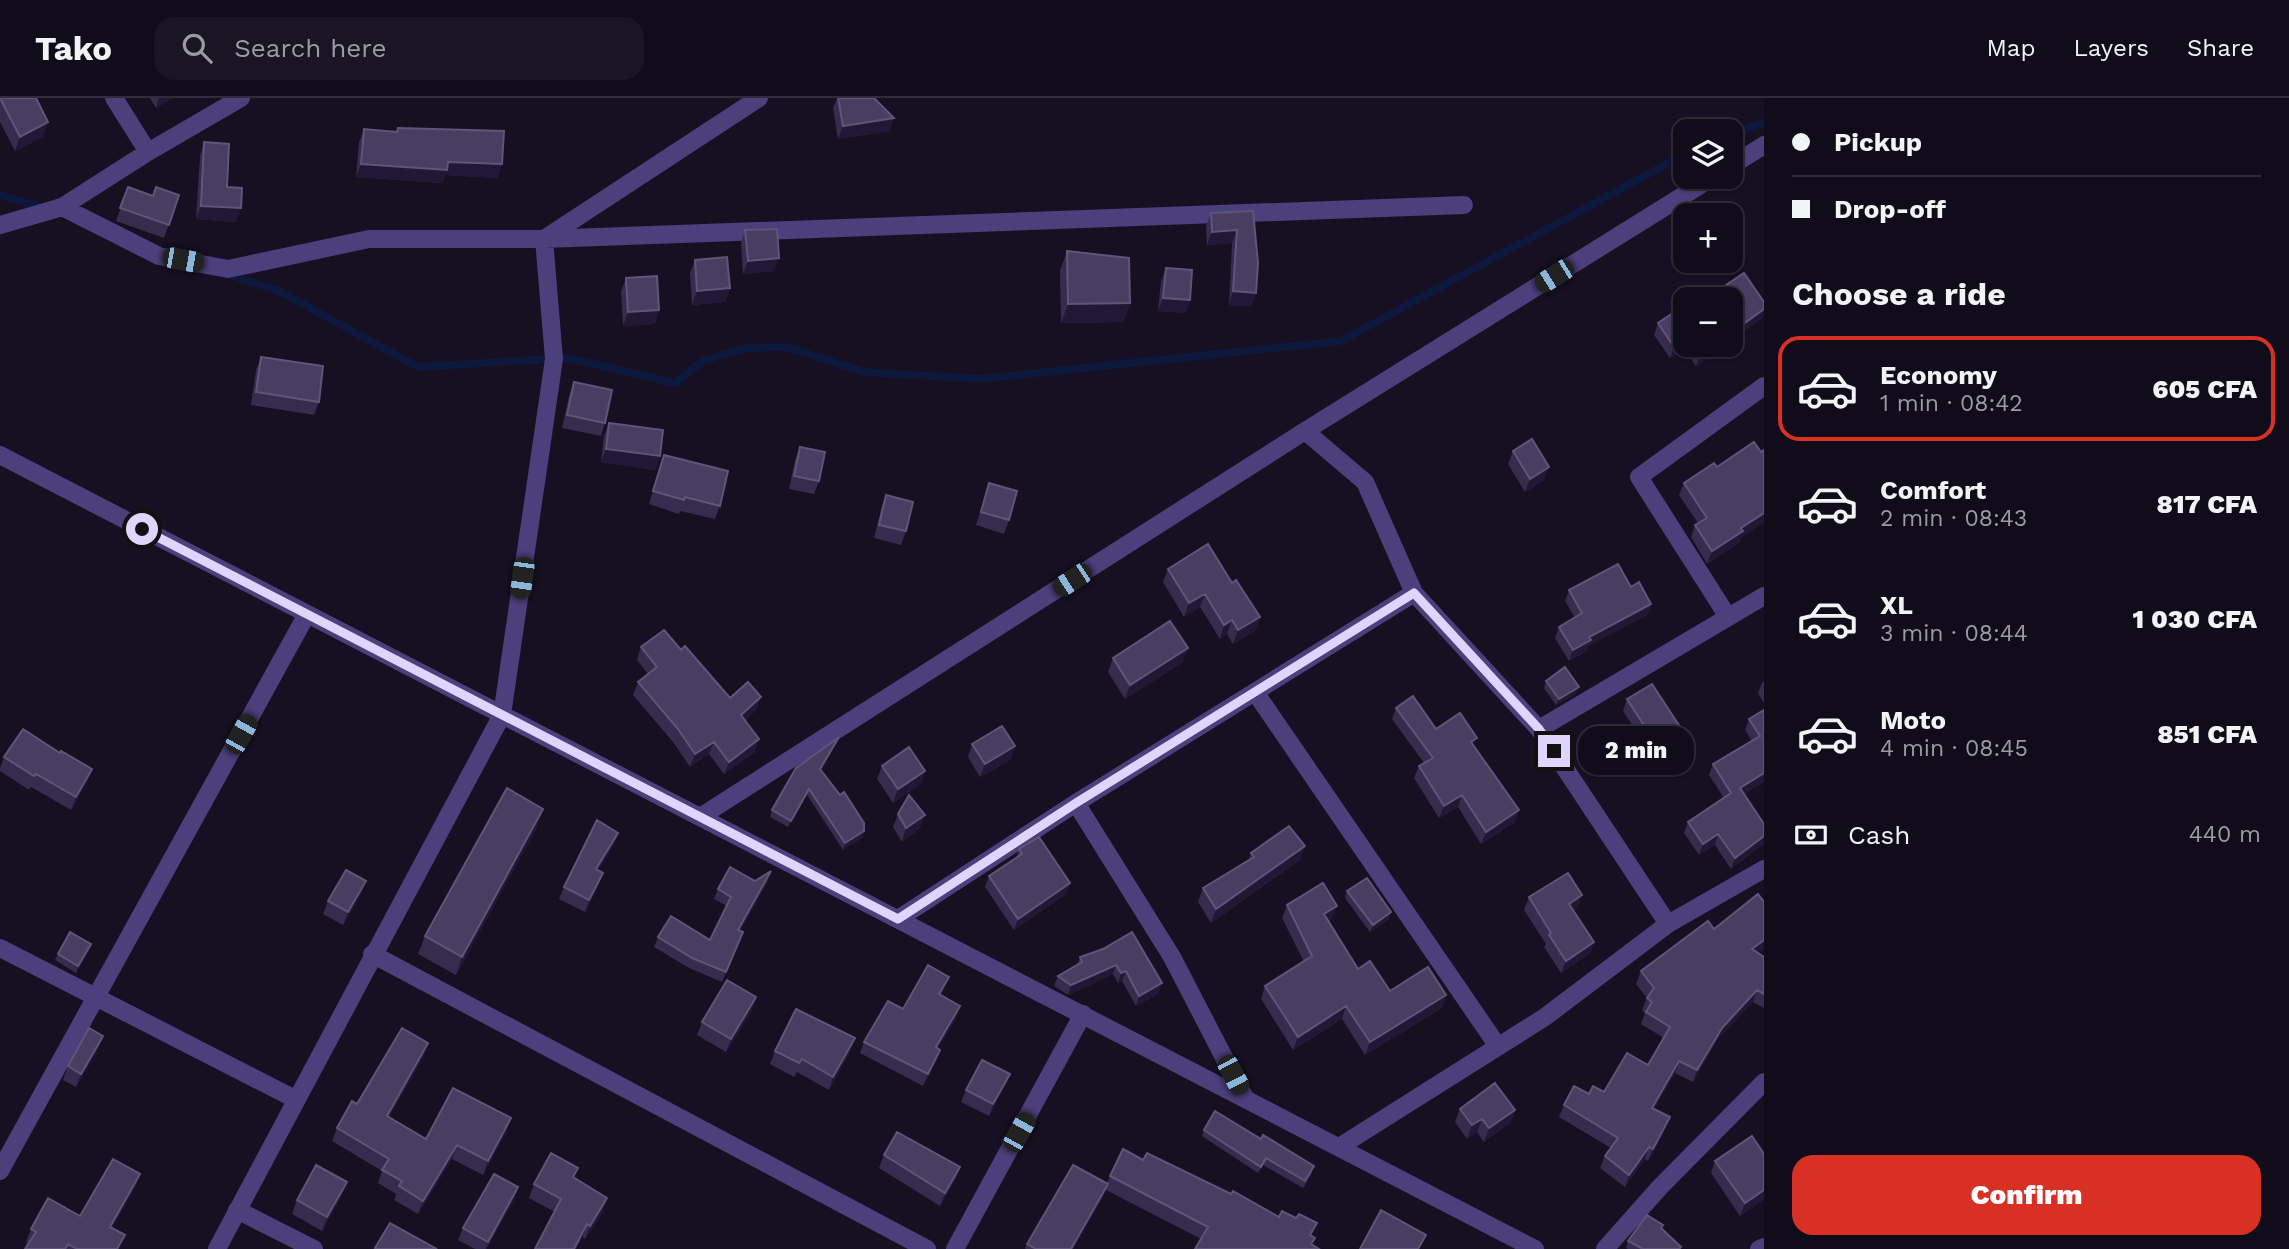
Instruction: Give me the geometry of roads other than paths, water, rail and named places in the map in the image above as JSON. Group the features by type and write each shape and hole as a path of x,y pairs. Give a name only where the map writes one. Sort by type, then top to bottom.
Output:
{"street":[{"path":"114,98 148,152"},
{"path":"0,225 62,207 148,152 242,98"},
{"path":"544,239 758,98"},
{"path":"1743,158 1764,145"},
{"path":"700,817 1304,431 1694,189"},
{"path":"62,207 159,256 228,269 369,239 544,239 1464,205"},
{"path":"217,1249 372,954 502,715 554,359 544,239"},
{"path":"1728,618 1639,477 1764,386"},
{"path":"1304,431 1365,482 1414,593 1539,729 1668,925"},
{"path":"0,456 1535,1249"},
{"path":"898,919 1076,803 1414,593"},
{"path":"1539,729 1764,596"},
{"path":"0,1171 307,614"},
{"path":"1255,692 1497,1045"},
{"path":"1076,803 1171,957 1245,1098"},
{"path":"1339,1147 1545,1017 1668,925 1764,869"},
{"path":"0,948 295,1100"},
{"path":"372,954 928,1249"},
{"path":"954,1249 1083,1014"},
{"path":"1605,1249 1660,1187 1764,1082"},
{"path":"237,1210 314,1249"},
{"path":"1759,1249 1764,1247"}],"waterway":[{"path":"1743,130 1764,122"},
{"path":"230,275 279,291 418,367 567,358 675,383 703,361 745,348 787,347 864,372 979,379 1341,341 1673,161"},
{"path":"0,195 44,208"}]}
